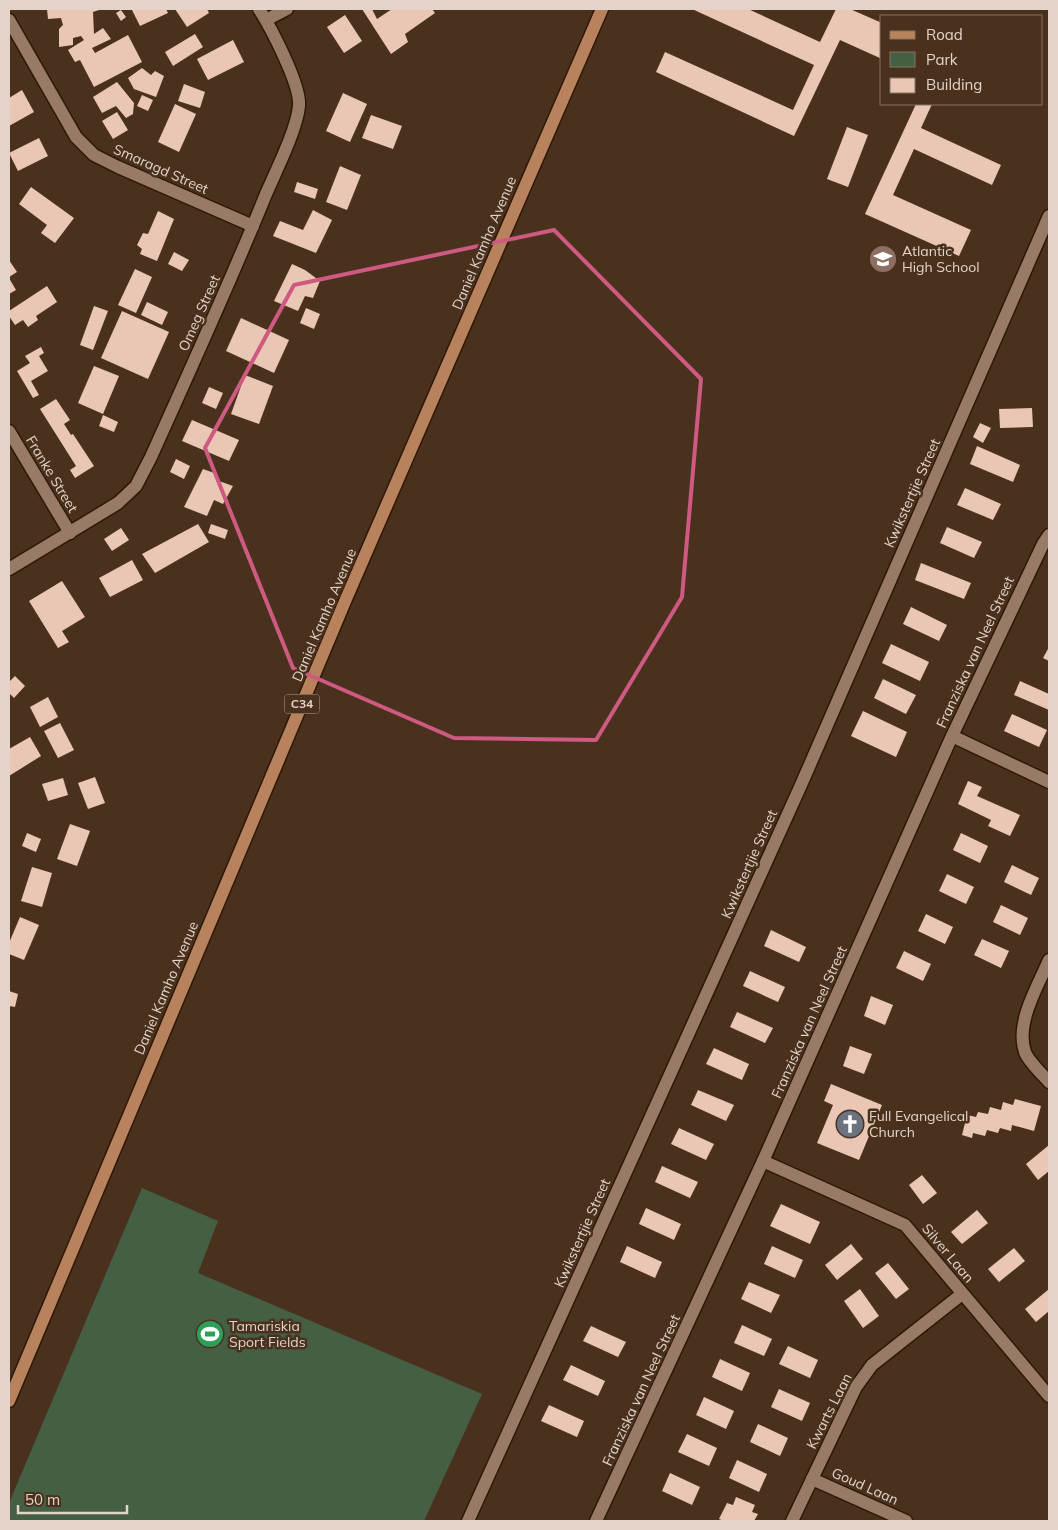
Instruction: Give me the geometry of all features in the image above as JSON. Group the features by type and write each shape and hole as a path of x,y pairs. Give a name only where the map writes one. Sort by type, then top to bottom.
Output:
{"main road":[{"name":"Daniel Kamho Avenue","path":"9,1401 346,599 602,9"}],"street":[{"name":"Omeg Street","path":"9,569 118,503 136,486 151,458 253,226 294,125 300,105 296,85 260,9"},
{"path":"266,20 287,9"},
{"name":"Smaragd Street","path":"9,20 76,136 94,155 253,226"},
{"name":"Kwikstertjie Street","path":"468,1521 801,785 1048,219"},
{"name":"Franke Street","path":"9,431 70,533"},
{"name":"Franziska van Neel Street","path":"596,1521 763,1161 952,736 1049,535"},
{"path":"952,736 1049,782"},
{"path":"1049,960 1025,1012 1023,1034 1025,1053 1049,1082"},
{"name":"Silver Laan","path":"763,1161 905,1225 1049,1396"},
{"name":"Kwarts Laan","path":"792,1521 856,1387 872,1365 962,1294"},
{"name":"Goud Laan","path":"812,1479 906,1521"}],"highlighted area":[{"path":"554,230 701,379 682,597 596,740 454,738 293,668 205,448 294,285"}],"green space":[{"name":"Tamariskia Sport Fields","path":"142,1188 218,1221 198,1273 482,1394 424,1521 9,1521 9,1503"}],"building":[{"path":"47,9 102,9 93,12 94,34 103,28 111,39 92,48 95,53 128,35 142,62 94,87 80,60 75,62 68,50 84,40 81,36 73,38 73,45 59,47 59,29 63,25 61,18 48,19"},
{"path":"166,9 168,13 140,26 132,10"},
{"path":"175,9 207,9 209,13 187,27"},
{"path":"362,9 372,9 377,19 392,9 432,9 435,13 405,34 408,42 391,54"},
{"path":"692,9 748,9 820,42 836,9 850,9 880,22 880,58 840,40 794,136 656,72 665,52 793,110 814,65"},
{"path":"121,10 126,17 121,21 116,13"},
{"path":"345,15 362,41 344,53 327,27"},
{"path":"195,34 203,47 173,66 165,52"},
{"path":"233,40 244,62 208,80 197,59"},
{"path":"142,68 151,75 155,71 164,76 156,97 134,89 128,78"},
{"path":"117,82 134,103 133,114 126,118 116,106 102,113 93,97"},
{"path":"184,84 205,92 200,108 178,101"},
{"path":"22,90 34,112 9,126 9,98"},
{"path":"343,93 367,104 350,142 326,131"},
{"path":"142,95 153,100 148,111 137,106"},
{"path":"175,104 196,114 179,152 158,142"},
{"path":"916,105 932,105 921,128 1001,165 992,185 914,149 893,195 971,230 959,256 865,214"},
{"path":"117,112 128,130 113,139 102,121"},
{"path":"371,115 402,126 393,149 362,138"},
{"path":"847,127 868,135 848,187 827,179"},
{"path":"39,138 48,156 18,171 9,153"},
{"path":"340,166 361,175 347,210 326,202"},
{"path":"297,182 318,189 315,199 294,192"},
{"path":"31,187 74,218 55,243 41,233 47,225 19,204"},
{"path":"313,210 332,220 316,253 273,236 280,221 303,230"},
{"path":"158,211 174,219 157,261 140,254 142,249 137,245 143,233 148,234"},
{"path":"174,252 189,260 182,271 168,264"},
{"path":"9,260 17,272 9,277"},
{"path":"292,264 305,270 320,281 313,298 305,296 298,311 274,301"},
{"path":"135,269 152,277 136,313 118,305"},
{"path":"9,278 16,290 9,294"},
{"path":"47,286 57,302 36,316 38,320 28,327 23,320 15,325 9,316 9,311"},
{"path":"147,302 168,312 162,325 141,315"},
{"path":"94,306 108,311 93,350 80,345"},
{"path":"306,308 320,314 314,329 300,323"},
{"path":"122,311 169,332 148,379 101,358"},
{"path":"241,318 289,340 274,373 226,351"},
{"path":"41,347 44,353 39,356 48,371 31,381 39,395 33,398 17,371 30,363 25,356"},
{"path":"94,366 119,376 103,414 78,403"},
{"path":"245,375 273,386 259,424 231,414"},
{"path":"209,387 223,393 216,409 202,403"},
{"path":"56,399 70,420 64,424 71,435 73,434 94,466 75,478 70,470 76,466 40,409"},
{"path":"1032,408 1033,427 1000,428 999,409"},
{"path":"103,415 118,422 114,432 99,426"},
{"path":"192,420 239,440 229,461 182,441"},
{"path":"980,423 991,428 983,443 973,437"},
{"path":"977,446 1020,465 1013,482 970,464"},
{"path":"176,459 190,466 184,479 170,472"},
{"path":"203,469 217,474 216,480 233,486 223,504 214,500 207,516 184,507"},
{"path":"965,488 1001,504 993,520 957,505"},
{"path":"198,524 209,542 155,573 142,554"},
{"path":"211,524 228,530 225,539 208,533"},
{"path":"947,527 982,542 974,558 940,543"},
{"path":"121,528 129,540 112,551 104,539"},
{"path":"132,560 143,580 110,597 99,578"},
{"path":"921,563 971,583 964,599 915,580"},
{"path":"62,581 85,617 62,631 69,642 58,648 29,601"},
{"path":"911,607 947,625 939,641 903,624"},
{"path":"891,644 929,662 920,681 882,663"},
{"path":"1049,647 1049,661 1043,658"},
{"path":"15,676 25,686 14,698 9,693 9,682"},
{"path":"883,679 916,695 906,714 874,698"},
{"path":"1020,681 1049,694 1049,710 1014,695"},
{"path":"48,697 58,717 40,727 30,707"},
{"path":"863,711 907,732 896,757 851,736"},
{"path":"1012,714 1047,730 1039,747 1004,731"},
{"path":"60,723 74,750 58,758 44,731"},
{"path":"30,737 41,756 9,776 9,749"},
{"path":"95,777 105,803 88,809 78,783"},
{"path":"63,778 68,795 48,801 42,784"},
{"path":"968,781 982,787 977,796 1020,815 1010,836 988,826 991,820 958,804"},
{"path":"70,824 90,831 77,866 57,859"},
{"path":"27,833 41,839 36,852 22,846"},
{"path":"961,833 988,846 980,863 953,850"},
{"path":"1012,865 1039,878 1031,895 1004,882"},
{"path":"32,867 52,873 42,907 21,901"},
{"path":"947,874 974,887 966,904 939,891"},
{"path":"1001,905 1028,918 1020,935 993,922"},
{"path":"926,914 953,927 945,944 918,931"},
{"path":"20,917 39,925 24,960 9,954 9,943"},
{"path":"771,930 806,947 799,962 764,946"},
{"path":"982,939 1009,951 1001,968 974,955"},
{"path":"904,951 931,964 923,981 896,968"},
{"path":"750,971 785,987 778,1002 743,986"},
{"path":"9,991 18,994 15,1007 9,1006"},
{"path":"871,996 893,1005 885,1025 864,1016"},
{"path":"737,1012 773,1028 765,1043 730,1027"},
{"path":"850,1046 872,1054 864,1074 843,1066"},
{"path":"714,1048 749,1064 742,1080 706,1064"},
{"name":"Full Evangelical Church","path":"831,1084 882,1105 859,1160 817,1143 833,1105 824,1101"},
{"path":"698,1090 734,1105 726,1121 691,1105"},
{"path":"1015,1099 1041,1106 1034,1131 1012,1125 1011,1131 1000,1128 998,1133 987,1130 985,1136 973,1133 972,1138 962,1135 967,1115 976,1117 978,1112 988,1114 990,1107 1001,1110 1003,1102 1013,1105"},
{"path":"679,1128 714,1144 706,1160 671,1144"},
{"path":"1049,1145 1049,1171 1038,1180 1026,1164"},
{"path":"662,1166 698,1182 690,1198 655,1182"},
{"path":"922,1175 937,1193 923,1204 909,1185"},
{"path":"781,1204 820,1222 810,1244 770,1226"},
{"path":"646,1208 681,1224 674,1240 639,1224"},
{"path":"977,1210 988,1223 962,1244 951,1232"},
{"path":"851,1244 863,1259 837,1280 825,1265"},
{"path":"627,1246 662,1262 655,1278 620,1262"},
{"path":"772,1246 803,1260 795,1278 764,1264"},
{"path":"1014,1248 1025,1261 999,1282 988,1269"},
{"path":"888,1263 909,1289 896,1299 875,1273"},
{"path":"749,1282 780,1295 771,1313 741,1299"},
{"path":"860,1289 879,1316 863,1328 844,1301"},
{"path":"1049,1289 1049,1311 1036,1322 1025,1309"},
{"path":"742,1325 772,1339 764,1356 734,1343"},
{"path":"591,1326 626,1342 618,1357 583,1341"},
{"path":"788,1346 818,1360 810,1378 779,1364"},
{"path":"720,1359 750,1373 742,1391 712,1377"},
{"path":"571,1365 605,1381 598,1396 563,1380"},
{"path":"779,1389 810,1403 802,1421 771,1407"},
{"path":"704,1397 734,1411 726,1429 696,1415"},
{"path":"549,1405 584,1421 577,1437 541,1421"},
{"path":"758,1424 788,1438 780,1456 750,1442"},
{"path":"687,1434 717,1448 709,1466 678,1452"},
{"path":"737,1460 767,1474 759,1492 729,1478"},
{"path":"670,1473 700,1487 692,1505 662,1491"},
{"path":"736,1497 755,1505 752,1512 758,1514 754,1521 724,1521 719,1519 727,1503 733,1505"}],"place":[{"name":"Atlantic High School","path":"883,259"},
{"name":"Full Evangelical Church","path":"850,1124"},
{"name":"Tamariskia Sport Fields","path":"210,1334"}]}
